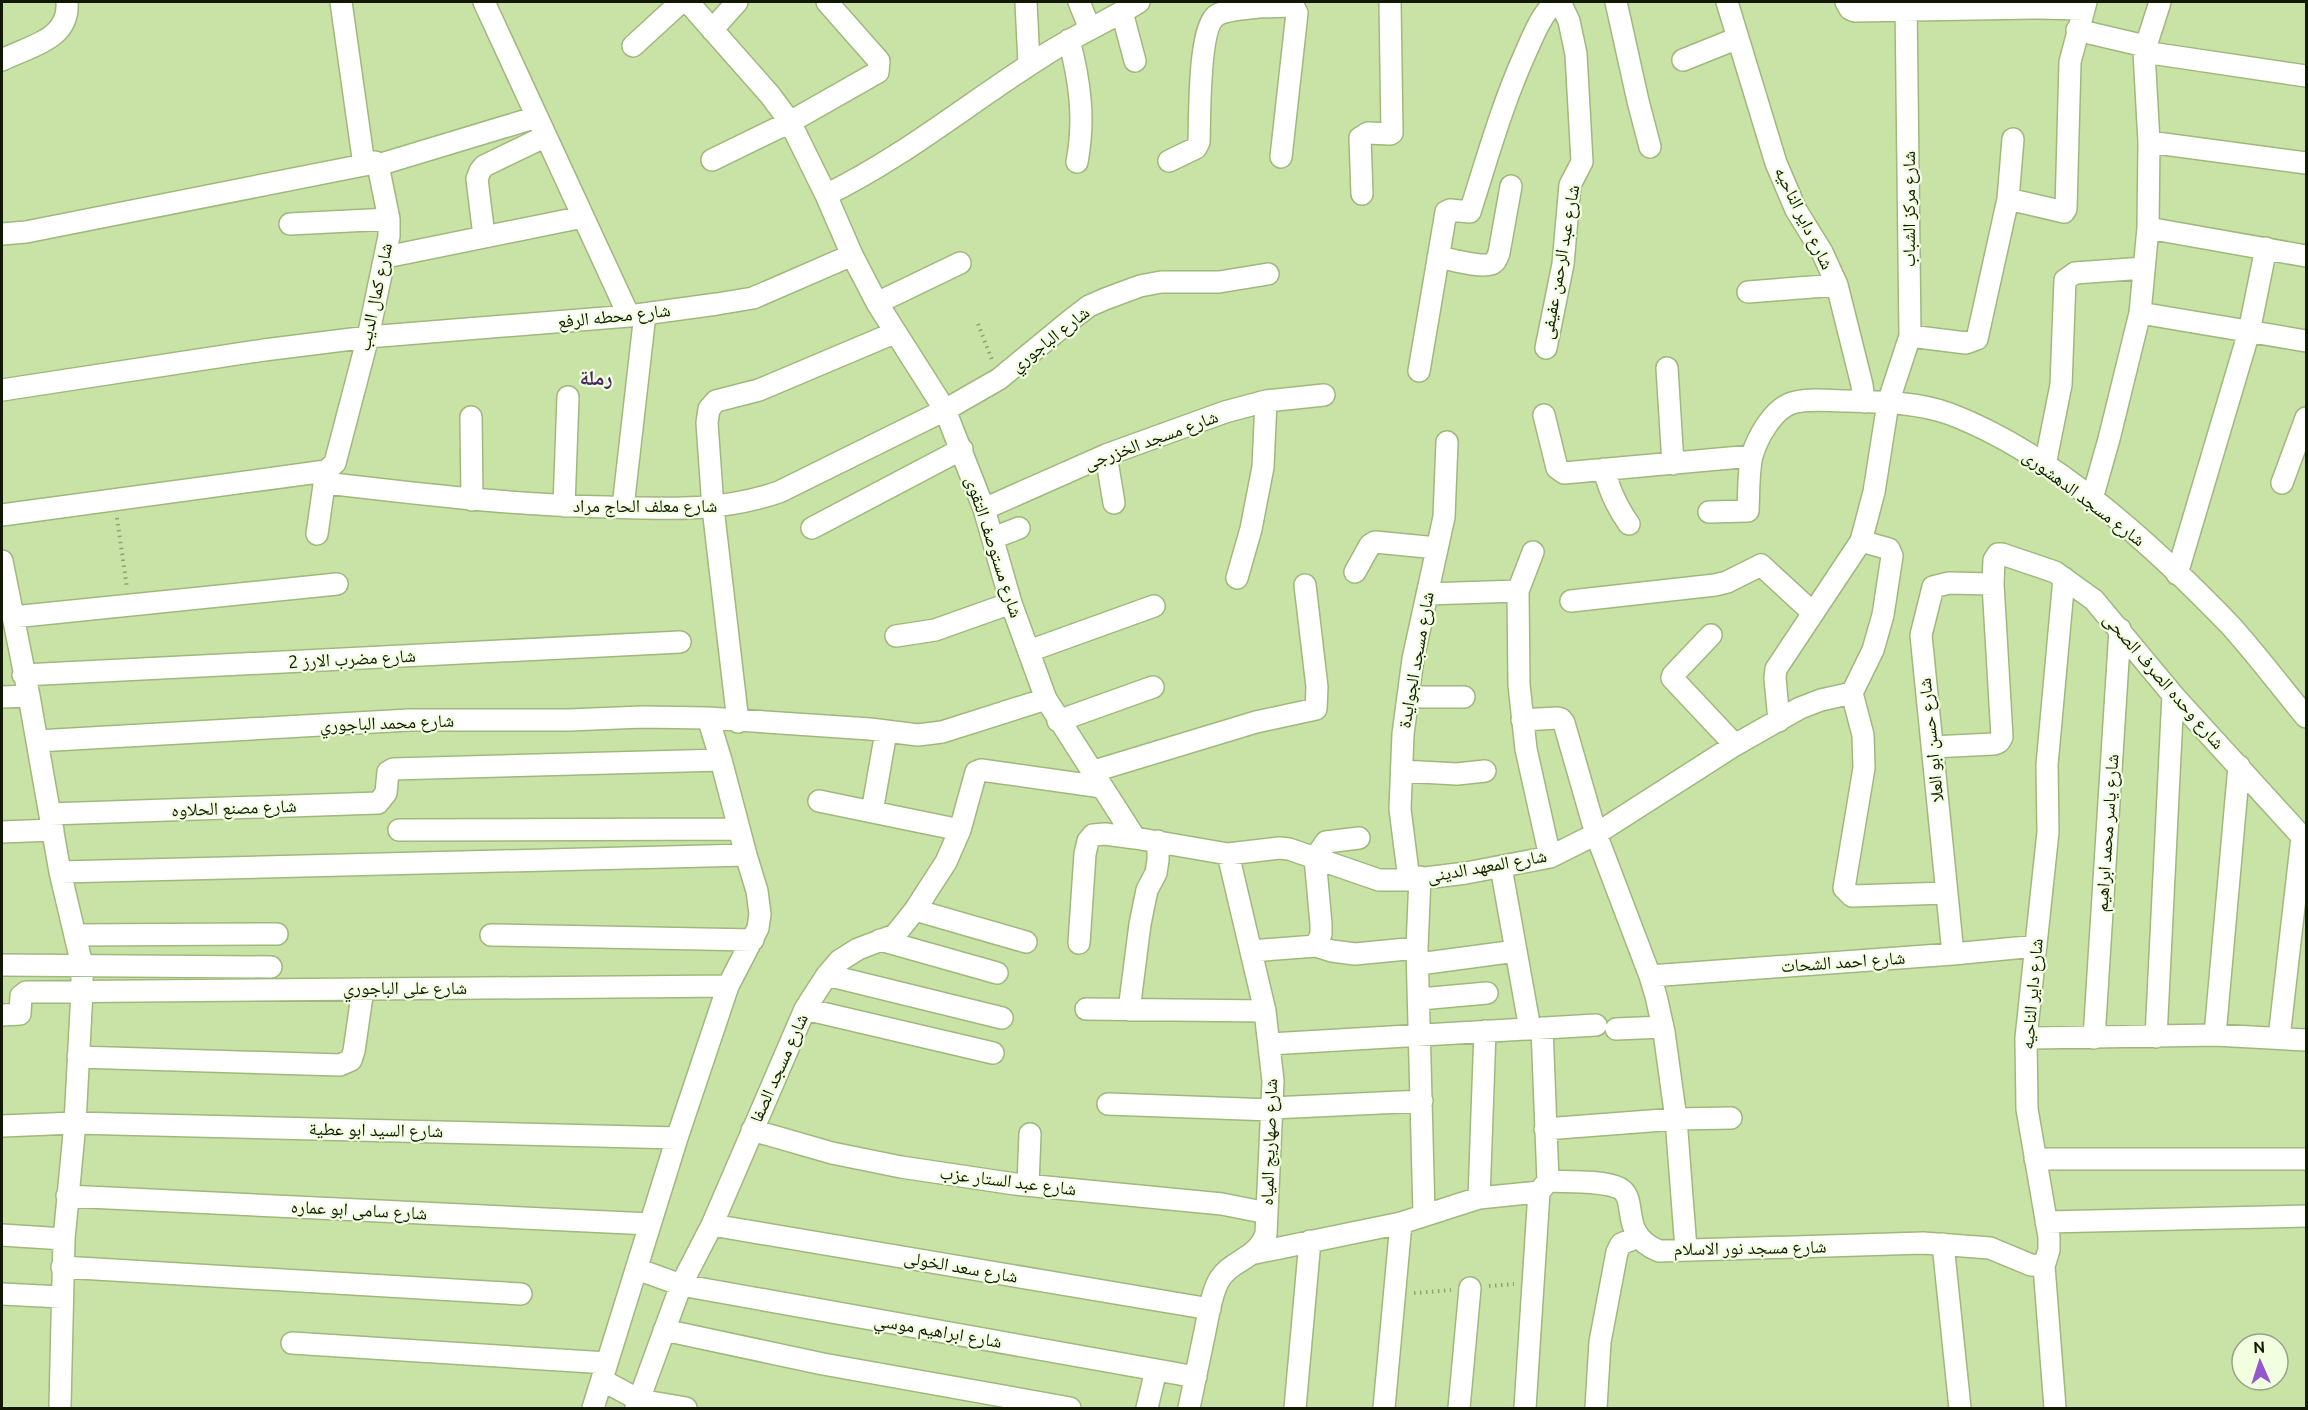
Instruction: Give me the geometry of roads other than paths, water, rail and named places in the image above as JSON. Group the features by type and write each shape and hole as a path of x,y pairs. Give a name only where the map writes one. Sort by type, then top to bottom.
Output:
{"street":[{"path":"2,60 50,37 61,29 66,19 67,2"},
{"name":"شارع كمال الديب","path":"317,534 329,472 368,337 386,257 389,219 371,165 340,2"},
{"path":"486,2 583,217 637,315 623,507"},
{"path":"633,46 681,2"},
{"name":"شارع مستوصف التقوى","path":"688,2 770,95 790,122 877,303 945,410 984,509 1011,603 1046,699 1135,838"},
{"path":"711,30 738,2"},
{"path":"712,160 790,122 878,72 879,61 827,2"},
{"path":"1026,2 1029,64"},
{"path":"1079,2 1090,29"},
{"path":"1362,194 1360,138 1368,133 1392,133 1390,2"},
{"path":"1419,371 1446,212 1450,210 1470,212 1507,95 1532,39 1545,14 1555,2"},
{"name":"شارع عبد الرحمن عفيفى","path":"1546,348 1563,264 1570,185 1582,162 1576,54 1569,21 1560,2"},
{"path":"1616,2 1650,147"},
{"name":"شارع داير الناحيه","path":"1727,2 1776,163 1796,210 1822,252 1837,285 1862,385 1864,402"},
{"path":"1846,2 1855,12 1906,6 2085,5 2070,62 2066,209 2064,212 2008,199"},
{"path":"2092,499 2140,314 2148,228 2149,142 2145,49 2160,2"},
{"path":"1169,161 1198,145 1202,59 1209,25 1220,14 1258,4 1290,6 1294,7 1297,12 1281,157"},
{"name":"شارع مركز الشباب","path":"1779,721 1775,674 1812,612 1861,541 1874,492 1887,403 1911,336 1906,6"},
{"path":"826,195 860,178 931,134 1029,64 1130,7 1135,61"},
{"path":"2077,30 2145,49 2307,76"},
{"path":"1683,60 1738,38"},
{"path":"1069,40 1080,90 1081,127 1077,162"},
{"path":"2,234 26,232 371,165 537,117"},
{"path":"484,236 477,179 480,171 484,166 546,136"},
{"path":"1911,336 1966,343 1977,339 2008,199 2013,139"},
{"path":"2149,142 2307,163"},
{"path":"1438,257 1482,265 1490,265 1496,260 1511,186"},
{"path":"386,257 583,217"},
{"path":"290,224 389,219"},
{"path":"2148,228 2307,256"},
{"path":"2177,574 2249,332 2266,248"},
{"name":"شارع محطه الرفع","path":"2,390 264,350 368,337 637,315 753,298 852,255"},
{"path":"877,303 960,263"},
{"path":"2045,465 2061,385 2065,280 2074,273 2144,268"},
{"name":"شارع الباجوري","path":"945,410 999,379 1089,306 1105,299 1140,286 1161,282 1219,282 1268,274"},
{"path":"1748,292 1837,285"},
{"path":"2140,314 2307,341"},
{"path":"738,722 713,508 707,423 712,405 716,401 759,390 894,333"},
{"path":"1667,368 1673,464"},
{"name":"شارع مسجد الخزرجى","path":"984,509 1106,454 1225,412 1266,401 1324,395"},
{"path":"564,506 568,397"},
{"path":"1237,578 1251,529 1263,467 1266,401"},
{"name":"شارع مسجد الدهشورى","path":"1752,456 1769,420 1781,409 1797,402 1887,403 1923,406 1949,413 1998,437 2045,465 2092,499 2157,553 2231,627 2307,717"},
{"name":"شارع معلف الحاج مراد","path":"2,515 329,472 472,500 564,506 713,508 750,502 779,492 945,410"},
{"path":"1544,415 1559,471 1564,473 1752,456 1748,511 1709,512"},
{"path":"471,417 472,500"},
{"path":"2282,483 2307,418"},
{"name":"شارع مسجد الجوايدة","path":"1421,1035 1414,878 1400,809 1403,734 1413,659 1443,517 1447,442"},
{"path":"812,528 962,449"},
{"path":"1106,454 1114,503"},
{"path":"1604,469 1617,507 1629,524"},
{"path":"993,538 1019,528"},
{"path":"1861,541 1889,549 1892,556 1883,615 1873,650 1852,693 1863,735 1864,768 1844,888 1852,896 1947,893"},
{"path":"1355,572 1375,542 1437,548"},
{"path":"1533,552 1518,591 1519,685 1526,748 1550,857"},
{"name":"شارع وحده الصرف الصحى","path":"1993,584 1994,560 1998,554 2055,572 2094,600 2173,695 2305,839"},
{"path":"2,561 60,872 82,964 75,1123 63,1239 60,1405"},
{"path":"1571,601 1715,585 1727,582 1761,565 1812,612"},
{"name":"شارع داير الناحيه","path":"2055,1408 2044,1266 2049,1244 2027,1109 2026,1038 2048,832 2047,765 2064,578"},
{"name":"شارع حسن ابو العلا","path":"1953,954 1921,634 1932,591 1936,586 1949,583 1993,584"},
{"path":"13,617 337,584"},
{"path":"1932,747 1994,744 2001,740 1993,584"},
{"path":"1097,779 1256,722 1315,710 1317,687 1305,585"},
{"path":"1427,594 1518,591"},
{"path":"896,636 935,630 1011,603"},
{"path":"1029,651 1154,606"},
{"name":"شارع ياسر محمد ابراهيم","path":"2094,1038 2120,629"},
{"path":"1711,635 1672,678 1735,745"},
{"name":"شارع مضرب الارز 2","path":"23,675 680,642"},
{"path":"1058,721 1153,687"},
{"name":"شارع المعهد الدينى","path":"1078,943 1088,841 1093,835 1158,841 1228,854 1279,848 1379,880 1466,873 1501,867 1550,857 1596,834 1735,745 1800,708 1821,700 1852,693"},
{"path":"2156,1037 2173,695"},
{"path":"2,697 29,696"},
{"path":"1408,697 1464,697"},
{"name":"شارع محمد الباجوري","path":"37,741 409,720 569,720 642,717 708,718 918,735 942,732 1046,699"},
{"path":"593,1408 677,1138 728,986 758,928 757,891 708,718"},
{"path":"1522,720 1557,718 1564,723 1596,834 1650,976 1663,1027 1676,1119 1686,1250"},
{"path":"872,812 886,732"},
{"name":"شارع مصنع الحلاوه","path":"52,822 378,803 386,793 388,772 393,769 721,760"},
{"path":"2215,1035 2239,766"},
{"name":"شارع مسجد الصفا","path":"638,1404 681,1285 712,1225 805,1009 839,961 858,949 895,935 915,910 946,862 960,830 976,772 981,770 1097,779"},
{"path":"1402,771 1457,774 1485,771"},
{"path":"819,801 960,830"},
{"path":"2,832 52,822"},
{"path":"399,830 739,829"},
{"path":"1317,946 1321,924 1315,858 1326,842 1359,838"},
{"path":"2279,1038 2305,839"},
{"path":"1129,1010 1140,924 1147,890 1156,873 1158,841"},
{"name":"شارع صهاريج المياه","path":"1228,854 1265,1011 1273,1081 1266,1234 1263,1244 1255,1253"},
{"path":"60,872 746,855"},
{"path":"1501,867 1516,951 1536,1028 1545,1130 1543,1186 1525,1408"},
{"path":"915,910 1026,942"},
{"path":"75,935 277,934"},
{"path":"491,935 753,940"},
{"path":"880,940 997,973"},
{"path":"1251,951 1317,946 1332,951 1355,954 1418,956 1516,951"},
{"name":"شارع احمد الشحات","path":"1650,976 2036,946"},
{"path":"2,965 271,967"},
{"path":"827,975 1002,1018"},
{"name":"شارع على الباجوري","path":"2,1015 20,1014 21,996 26,992 728,986"},
{"path":"78,1057 340,1065 351,1060 354,1051 363,989"},
{"path":"1420,999 1487,993"},
{"path":"805,1009 993,1053"},
{"path":"1086,1010 1265,1011"},
{"path":"1269,1044 1536,1028 1663,1027"},
{"path":"1479,1198 1485,1031"},
{"path":"1421,1035 1424,1214"},
{"path":"2026,1038 2215,1035 2307,1040"},
{"path":"1108,1104 1272,1109 1422,1101"},
{"path":"1545,1130 1676,1119 1731,1118"},
{"name":"شارع السيد ابو عطية","path":"2,1126 75,1123 677,1138"},
{"name":"شارع عبد الستار عزب","path":"752,1130 832,1153 901,1167 1028,1185 1222,1204 1267,1213"},
{"path":"1028,1185 1030,1134"},
{"path":"2035,1159 2307,1159"},
{"path":"1189,1408 1210,1309 1219,1280 1228,1271 1255,1253 1401,1223 1479,1198 1543,1186 1611,1185 1621,1189 1628,1196 1631,1221 1638,1237 1621,1244 1617,1252 1600,1342 1596,1408"},
{"name":"شارع سامى ابو عماره","path":"67,1196 650,1224"},
{"path":"2046,1222 2307,1216"},
{"path":"1384,1408 1401,1223"},
{"name":"شارع سعد الخولى","path":"712,1225 1210,1309"},
{"path":"2,1235 63,1239"},
{"name":"شارع مسجد نور الاسلام","path":"1638,1237 1646,1246 1659,1251 1943,1244 1990,1248 2031,1265 2044,1266"},
{"path":"1295,1408 1310,1241"},
{"path":"1943,1244 1960,1408"},
{"path":"62,1267 521,1294"},
{"name":"شارع ابراهيم موسي","path":"637,1269 681,1285 1196,1377"},
{"path":"1459,1408 1470,1288"},
{"path":"2,1294 61,1297"},
{"path":"664,1330 823,1364 1070,1408"},
{"path":"292,1343 604,1372 638,1404 686,1408"},
{"path":"1147,1408 1156,1370"}],"district":[{"name":"رملة","path":"596,378"}]}
